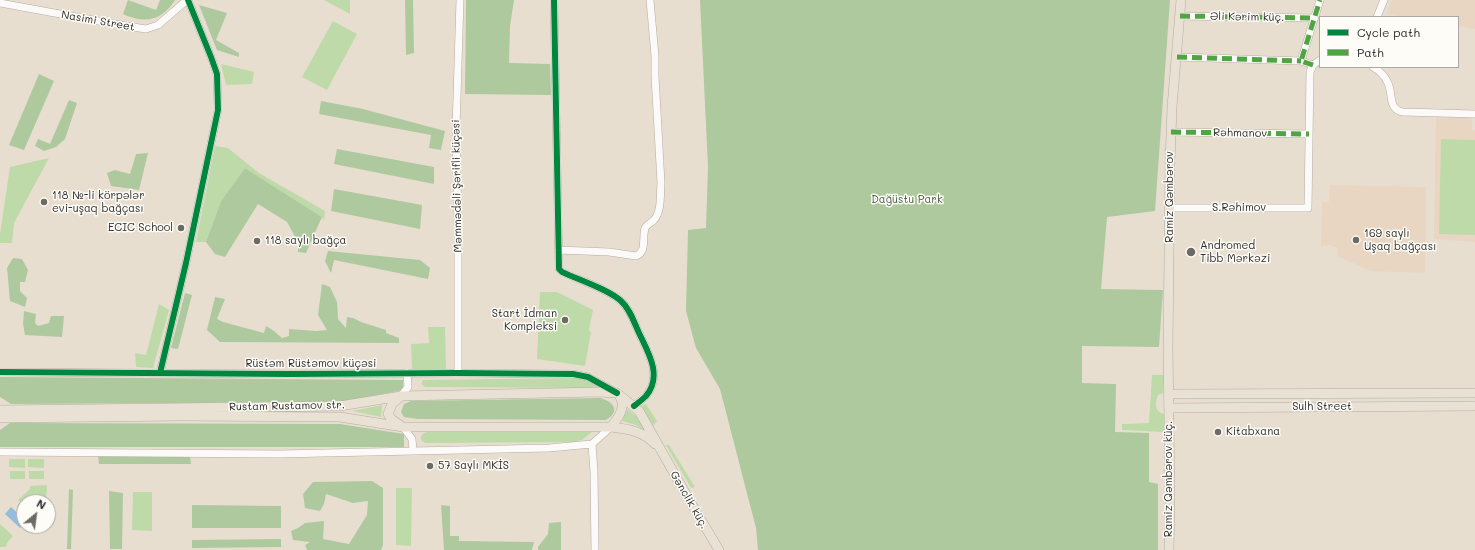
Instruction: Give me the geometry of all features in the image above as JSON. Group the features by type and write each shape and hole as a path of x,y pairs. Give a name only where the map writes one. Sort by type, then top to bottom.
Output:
{"main road":[{"name":"Ramiz Qəmbərov","path":"1169,408 1174,395 1168,348 1171,132 1181,0"},
{"name":"Rustam Rustamov str.","path":"0,410 340,406 401,396 598,392 618,393"},
{"path":"618,393 636,408 660,450"},
{"path":"611,427 620,414 623,403 618,393"},
{"name":"Sulh Street","path":"1174,395 1474,393"},
{"path":"1474,393 1474,406"},
{"path":"1318,394 1318,407"},
{"path":"401,396 392,404 388,414 391,419 403,427"},
{"name":"Sulh Street","path":"1169,408 1474,406"},
{"name":"Ramiz Qəmbərov küç.","path":"1169,408 1169,550"},
{"name":"Rustam Rustamov str.","path":"0,418 180,416 340,417 403,427 611,427 627,429 646,436 660,450"},
{"name":"Gənclik küç.","path":"660,450 719,550"}],"street":[{"name":"Nasimi Street","path":"0,3 146,29 158,25 188,0"},
{"path":"160,373 186,263 218,110 217,74 188,0"},
{"name":"Məmmədəli Şərifli küçəsi","path":"458,373 458,226 456,129 460,0"},
{"path":"554,0 559,269 562,272 622,301 630,312 653,363 654,374 650,389 636,408"},
{"path":"558,250 609,252 636,256 640,255 643,251 645,229 657,215 661,183 655,76 656,56 650,0"},
{"path":"1301,61 1320,0"},
{"path":"1377,16 1384,0"},
{"name":"Əli Kərim küç.","path":"1180,16 1314,18"},
{"path":"1177,56 1301,61 1313,65"},
{"path":"1309,134 1310,72 1313,65 1319,61"},
{"path":"1374,68 1386,78 1390,86 1393,105 1397,110 1403,112 1475,114"},
{"name":"Rəhmanov","path":"1171,132 1309,134"},
{"name":"S.Rəhimov","path":"1170,208 1308,208 1309,134"},
{"name":"Rüstəm Rüstəmov küçəsi","path":"0,372 572,374 588,378 618,393"},
{"path":"401,396 408,387 407,373"},
{"path":"403,427 412,439 413,450"},
{"path":"0,452 280,454 549,448 592,444 611,427"},
{"path":"592,444 594,472 595,550"}],"shaded area":[{"path":"1392,0 1475,0 1475,29 1459,26 1459,16 1398,16 1387,14"},
{"path":"1436,117 1472,118 1472,129 1475,130 1475,242 1434,239"},
{"path":"1330,185 1426,187 1425,273 1371,271 1337,256 1338,249 1330,245 1321,246 1322,202 1329,202"}],"green space":[{"path":"128,0 156,10 160,0 175,0 170,7 158,16 145,20 123,14"},
{"path":"324,0 350,0 350,14"},
{"path":"405,0 413,0 414,53 406,55"},
{"path":"466,0 514,0 510,26 509,63 550,64 551,95 465,94"},
{"name":"Dağüstu Park","path":"700,0 1170,0 1155,211 1107,217 1101,289 1163,290 1159,347 1082,346 1082,383 1116,384 1115,432 1149,433 1149,482 1158,484 1158,550 758,550 756,528 720,389 696,348 686,311 688,230 706,228 708,167"},
{"path":"199,5 227,13 216,40 239,53 239,57 217,50"},
{"path":"333,21 357,34 327,90 302,77"},
{"path":"221,64 254,72 252,84 226,85"},
{"path":"39,74 54,81 24,150 9,145"},
{"path":"69,100 77,103 65,139 56,147 44,151 35,146 38,139 50,144"},
{"path":"321,101 363,109 445,131 441,150 429,148 431,135 319,114"},
{"path":"1441,139 1475,140 1475,235 1439,234"},
{"path":"215,146 228,148 259,173 325,211 324,220 322,217 245,168 221,201 206,242 196,242"},
{"path":"337,149 434,167 434,184 334,164"},
{"path":"148,153 139,190 111,186 107,173 115,170 130,174 136,154"},
{"path":"49,158 14,223 12,243 0,243 10,167"},
{"path":"245,168 322,217 306,253 298,252 298,242 287,222 258,204 225,257 215,254 206,242 221,201"},
{"path":"334,189 422,205 420,229 331,211"},
{"path":"328,251 420,260 430,268 428,279 334,260 331,273 325,261"},
{"path":"13,258 22,259 28,270 25,282 20,282 20,291 27,298 25,307 10,301 7,268"},
{"path":"322,284 330,287 337,302 338,319 346,328 347,317 353,318 386,330 386,333 399,338 399,343 220,342 207,330 215,297 225,299 217,319 223,322 264,333 266,326 282,338 289,336 289,329 316,331 327,330 318,315"},
{"name":"Start İdman Kompleksi","path":"540,292 557,292 593,310 585,366 537,359"},
{"path":"185,293 192,295 178,349 171,348"},
{"path":"159,304 169,310 153,368 136,367 135,353 146,355"},
{"path":"24,311 36,314 35,323 38,326 49,323 51,316 64,316 62,337 25,335 23,324"},
{"path":"428,327 445,327 446,369 412,369 411,344 429,343"},
{"path":"1152,375 1164,375 1163,393 1158,395 1156,406 1158,411 1164,414 1164,432 1122,430 1122,424 1149,423"},
{"path":"0,377 403,380 403,390 341,402 11,404 0,397"},
{"path":"582,378 599,388 425,387 421,384 423,380"},
{"path":"600,398 609,402 614,407 611,417 606,420 418,419 404,417 401,412 404,404 411,401"},
{"path":"646,404 657,421 653,426 641,406"},
{"path":"382,405 381,417 352,411"},
{"path":"627,409 636,416 648,432 636,425 622,421"},
{"path":"10,423 340,424 404,434 404,447 0,447 0,430"},
{"path":"593,431 582,440 573,442 425,443 421,440 421,436 427,432"},
{"path":"666,445 669,445 695,487 691,488"},
{"path":"98,455 190,456 191,464 99,464"},
{"path":"9,459 25,459 25,468 9,467"},
{"path":"28,459 44,459 44,468 28,467"},
{"path":"10,471 25,471 25,479 10,479"},
{"path":"29,471 44,471 44,479 29,479"},
{"path":"372,481 383,488 383,545 381,550 307,550 305,545 310,542 293,540 291,531 305,523 324,521 323,539 349,544 367,515 368,501 353,503 326,494 324,504 320,511 305,508 303,494 313,482"},
{"path":"47,485 46,494 25,494 30,489 30,486"},
{"path":"396,488 412,488 411,546 396,545"},
{"path":"69,489 73,490 71,549 67,549"},
{"path":"109,491 123,493 122,549 110,549"},
{"path":"133,492 152,492 152,531 132,530"},
{"path":"192,505 281,506 281,528 192,528"},
{"path":"441,505 450,506 450,536 459,536 459,541 534,542 532,550 444,550"},
{"path":"561,522 561,550 538,550 538,547 548,534 549,523"},
{"path":"0,524 13,536 7,543 6,547 0,547"},
{"path":"281,539 281,547 192,548 192,540"}],"water":[{"path":"11,507 16,512 16,524 5,514"}],"marked path":[{"path":"1313,65 1301,61 1320,0"},
{"path":"1180,16 1314,18"},
{"path":"1177,57 1301,61"},
{"path":"1171,132 1309,134"}],"cycle path":[{"path":"160,373 186,263 218,110 217,74 188,0"},
{"path":"554,0 559,269 562,272 609,293 621,301 629,312 650,356 654,372 651,388 646,396 634,406"},
{"path":"0,372 573,374 588,377 617,393"}],"place":[{"name":"118 №-li körpələr evi-uşaq bağçası","path":"44,202"},
{"name":"ECIC School","path":"181,228"},
{"name":"169 saylı Uşaq bağçası","path":"1356,240"},
{"name":"118 saylı bağça","path":"257,241"},
{"name":"Andromed Tibb Mərkəzi","path":"1191,252"},
{"name":"Start İdman Kompleksi","path":"565,320"},
{"name":"Kitabxana","path":"1218,432"},
{"name":"57 Saylı MKİS","path":"430,466"}]}
